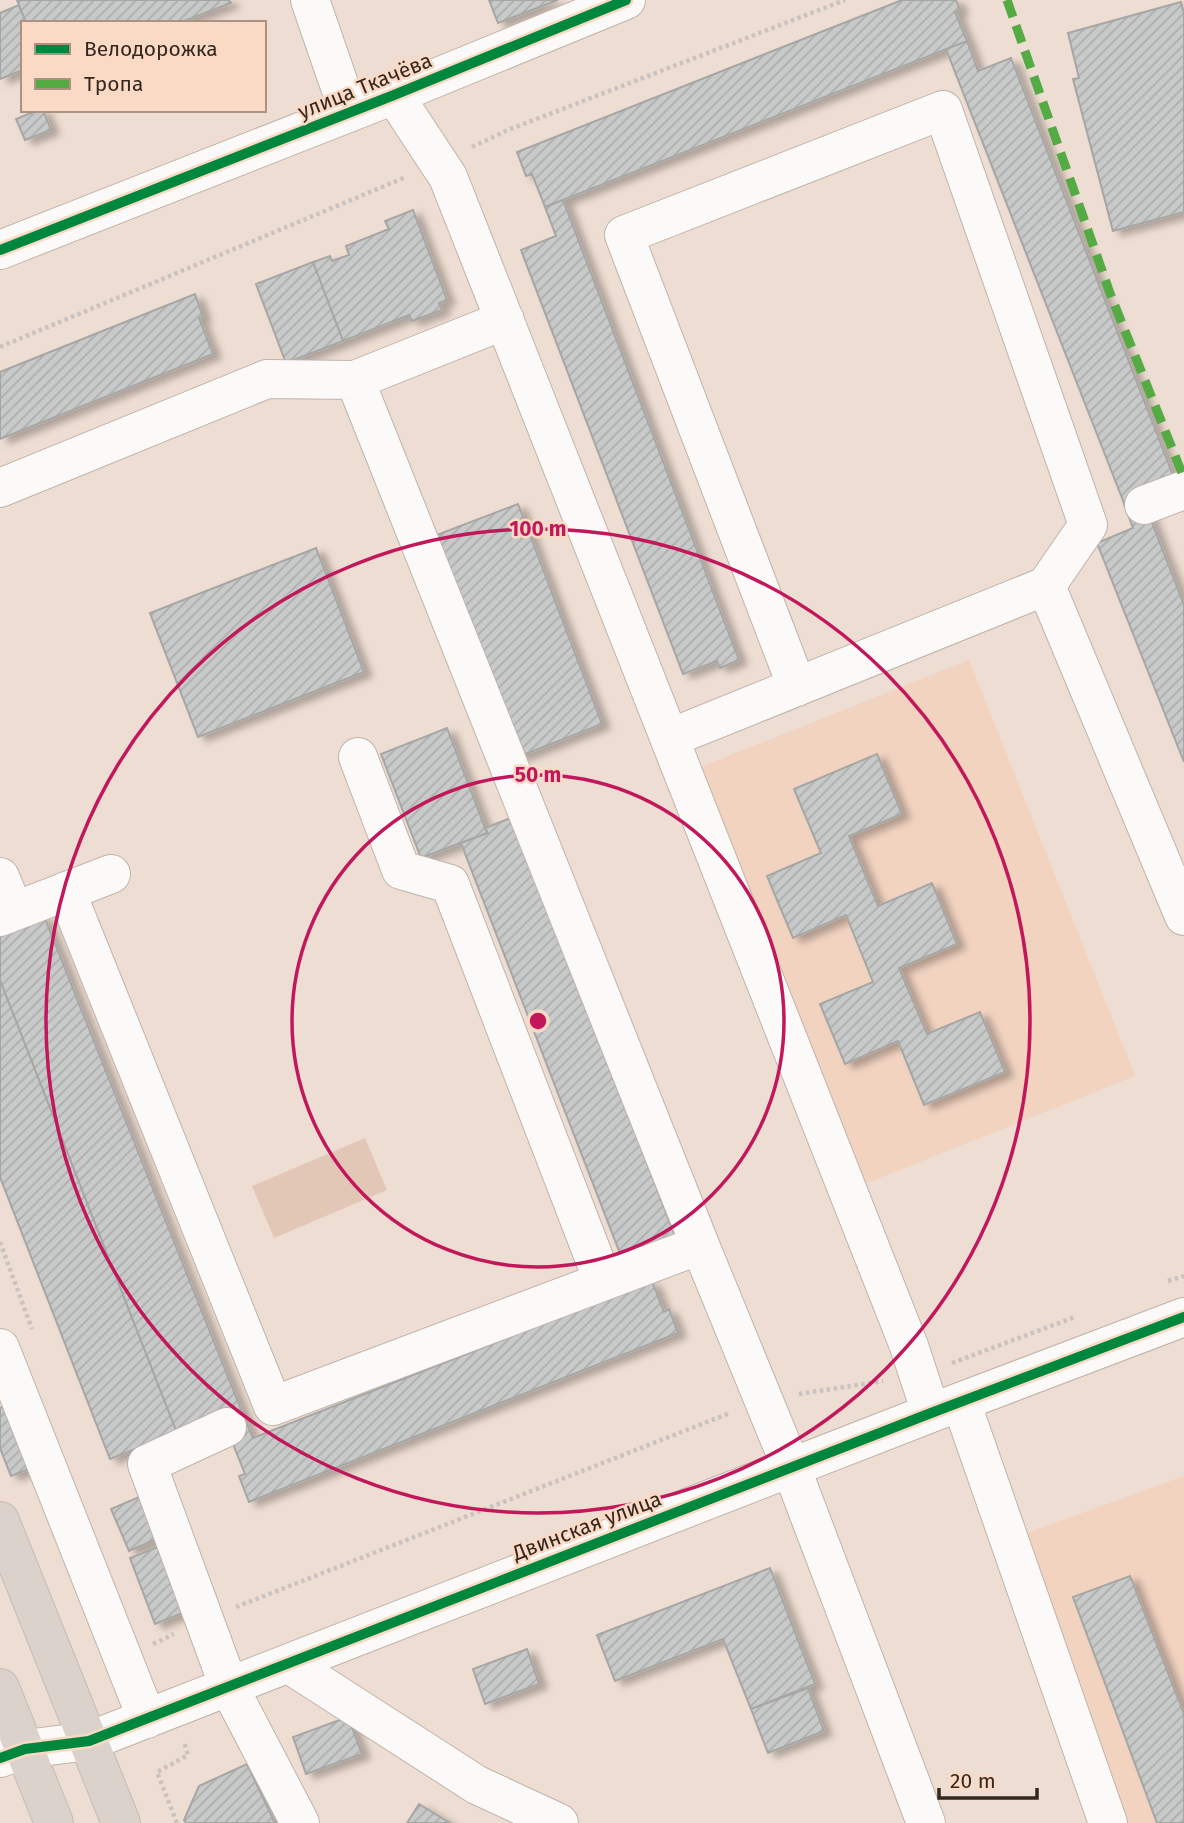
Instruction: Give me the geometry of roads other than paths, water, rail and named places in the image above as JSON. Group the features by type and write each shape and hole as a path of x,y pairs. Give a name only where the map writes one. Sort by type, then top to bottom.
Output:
{"highway":[{"path":"0,1521 121,1823"},
{"path":"0,1688 12,1753 54,1823"}],"street":[{"name":"улица Ткачёва","path":"0,250 394,96 626,0"},
{"path":"321,4 349,113"},
{"path":"394,96 447,177 919,1376 946,1407 1108,1823"},
{"path":"797,687 624,235 943,110 1088,525"},
{"path":"0,488 267,379 355,380 505,320"},
{"path":"355,380 791,1467 926,1823"},
{"path":"670,738 1046,586 1088,525 1184,490"},
{"path":"1046,586 1184,916"},
{"path":"358,757 401,870 450,884 603,1281"},
{"path":"0,877 7,914 111,874"},
{"path":"66,891 248,1417"},
{"path":"300,1823 229,1687 147,1464 248,1417 700,1245"},
{"name":"Двинская улица","path":"12,1753 89,1741 1184,1317"},
{"path":"0,1348 147,1719"},
{"path":"289,1664 477,1785 559,1823"}]}
